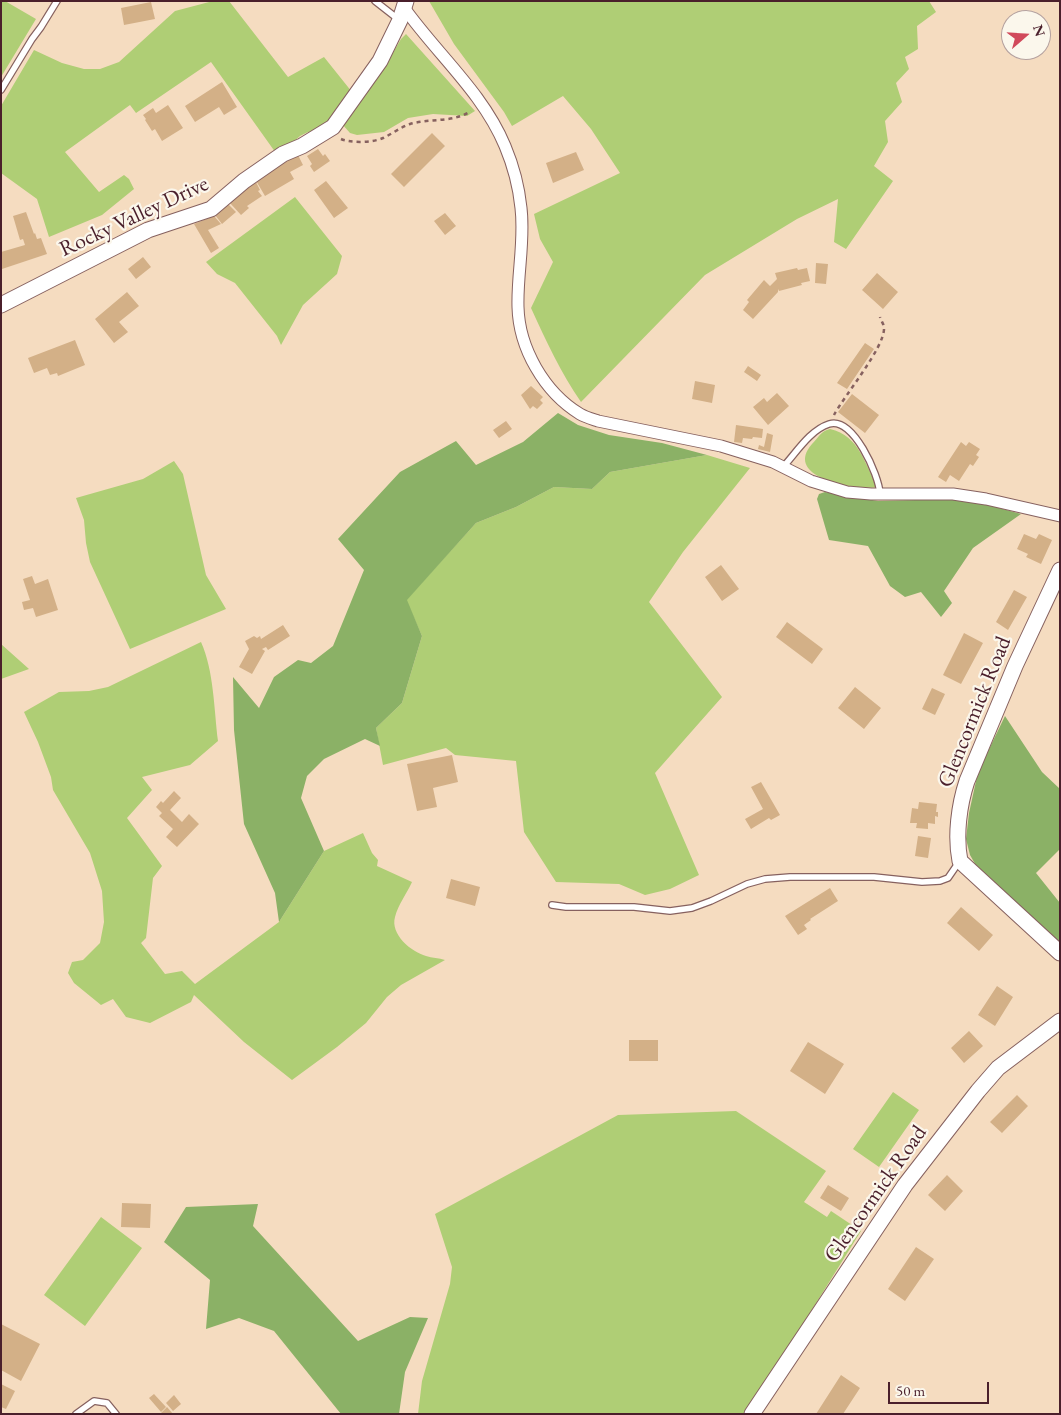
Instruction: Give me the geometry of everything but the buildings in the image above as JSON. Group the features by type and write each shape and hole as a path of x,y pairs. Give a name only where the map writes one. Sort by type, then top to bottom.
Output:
{"street":[{"path":"404,10 481,102 489,113 505,147 519,198 522,235 518,306 520,332 530,359 545,381 563,401 580,414 598,421 712,444 773,462 811,481 847,492 953,494 986,499 1060,516"},
{"name":"Rocky Valley Drive","path":"1,305 148,230 211,209 244,181 283,154 302,146 326,132 332,127 380,61 404,10"},
{"name":"Glencormick Road","path":"960,861 958,851 959,828 962,796 967,780 1015,666 1060,570"},
{"path":"960,861 1060,953"},
{"name":"Glencormick Road","path":"752,1414 905,1185 978,1091 998,1068 1060,1021"}],"lane":[{"path":"1,90 57,1"},
{"path":"375,1 404,10"},
{"path":"783,467 810,437 826,425 834,423 841,425 854,436 864,449 879,486 880,494"},
{"path":"552,905 602,908 634,906 670,911 692,908 747,884 765,879 790,877 866,877 922,882 940,881 948,878 960,861"},
{"path":"76,1414 94,1401 107,1403 116,1414"}],"path":[{"path":"326,132 349,142 380,139 410,124 448,119 467,114 481,102"},
{"path":"834,423 834,415 838,408 878,348 884,333 884,326 880,317"}],"green space":[{"path":"1,1 5,1 36,19 1,77"},
{"path":"213,1 229,1 288,77 324,57 352,92 328,124 316,131 300,136 278,156 211,62 136,113 130,105 65,152 99,192 124,175 129,179 134,189 102,215 49,237 37,199 1,173 1,106 34,50 62,63 84,69 100,69 119,62 175,11"},
{"path":"429,1 929,1 936,12 917,26 918,49 905,57 909,69 896,83 902,102 885,121 888,142 874,166 893,181 846,249 834,242 838,199 797,219 705,275 581,402 560,368 531,308 553,262 540,239 534,214 620,173 591,129 563,96 512,126 504,112 454,44"},
{"path":"406,34 475,111 467,116 433,114 408,118 384,132 357,135 350,133 342,124 382,71"},
{"path":"295,197 342,256 337,274 303,305 281,345 277,336 235,283 217,274 206,262"},
{"path":"558,413 578,425 609,435 662,443 707,455 610,472 592,489 554,487 516,507 476,523 407,600 422,636 402,703 376,728 380,746 365,739 324,759 307,776 301,798 324,851 279,922 275,893 244,824 234,730 233,677 259,708 274,677 298,660 311,663 333,646 364,570 338,539 400,472 456,441 476,465 523,442"},
{"path":"830,429 840,433 855,444 878,487 855,487 826,480 814,474 807,466 805,456 812,444 822,433"},
{"path":"707,455 750,468 683,552 649,602 722,697 655,773 699,875 670,889 645,895 619,884 556,882 524,832 516,761 455,755 446,748 383,765 376,728 402,703 422,636 406,600 476,523 516,507 554,487 592,489 610,472"},
{"path":"174,461 183,474 206,575 226,609 130,649 90,562 84,520 76,498 143,479"},
{"path":"825,492 878,501 952,499 985,504 1021,514 973,548 944,591 952,603 941,617 921,592 905,597 890,586 868,546 829,540 817,499 819,494"},
{"path":"201,642 209,665 218,741 190,765 142,777 152,790 127,818 162,866 153,878 146,938 141,943 165,974 182,971 195,984 279,922 324,851 363,833 372,853 378,860 377,866 412,882 395,917 394,923 399,936 414,951 428,957 445,960 401,985 387,997 366,1023 292,1080 244,1042 194,995 191,1002 150,1023 126,1017 113,999 101,1005 74,983 68,973 72,962 83,960 100,943 104,922 102,891 90,853 53,790 51,777 38,742 24,712 59,692 89,691 108,687"},
{"path":"1,644 29,669 1,679"},
{"path":"1005,716 1042,772 1060,789 1060,849 1036,873 1060,903 1060,943 978,869 970,855 966,839 969,813 978,772"},
{"path":"893,1092 919,1110 879,1167 853,1149"},
{"path":"736,1111 826,1171 804,1202 827,1217 831,1211 861,1231 747,1414 418,1414 422,1381 450,1284 452,1267 435,1214 618,1115"},
{"path":"258,1204 253,1226 358,1341 410,1317 428,1318 405,1372 399,1414 341,1414 274,1331 239,1318 206,1329 210,1280 164,1242 186,1207"},
{"path":"101,1217 142,1248 85,1326 44,1295"}]}
